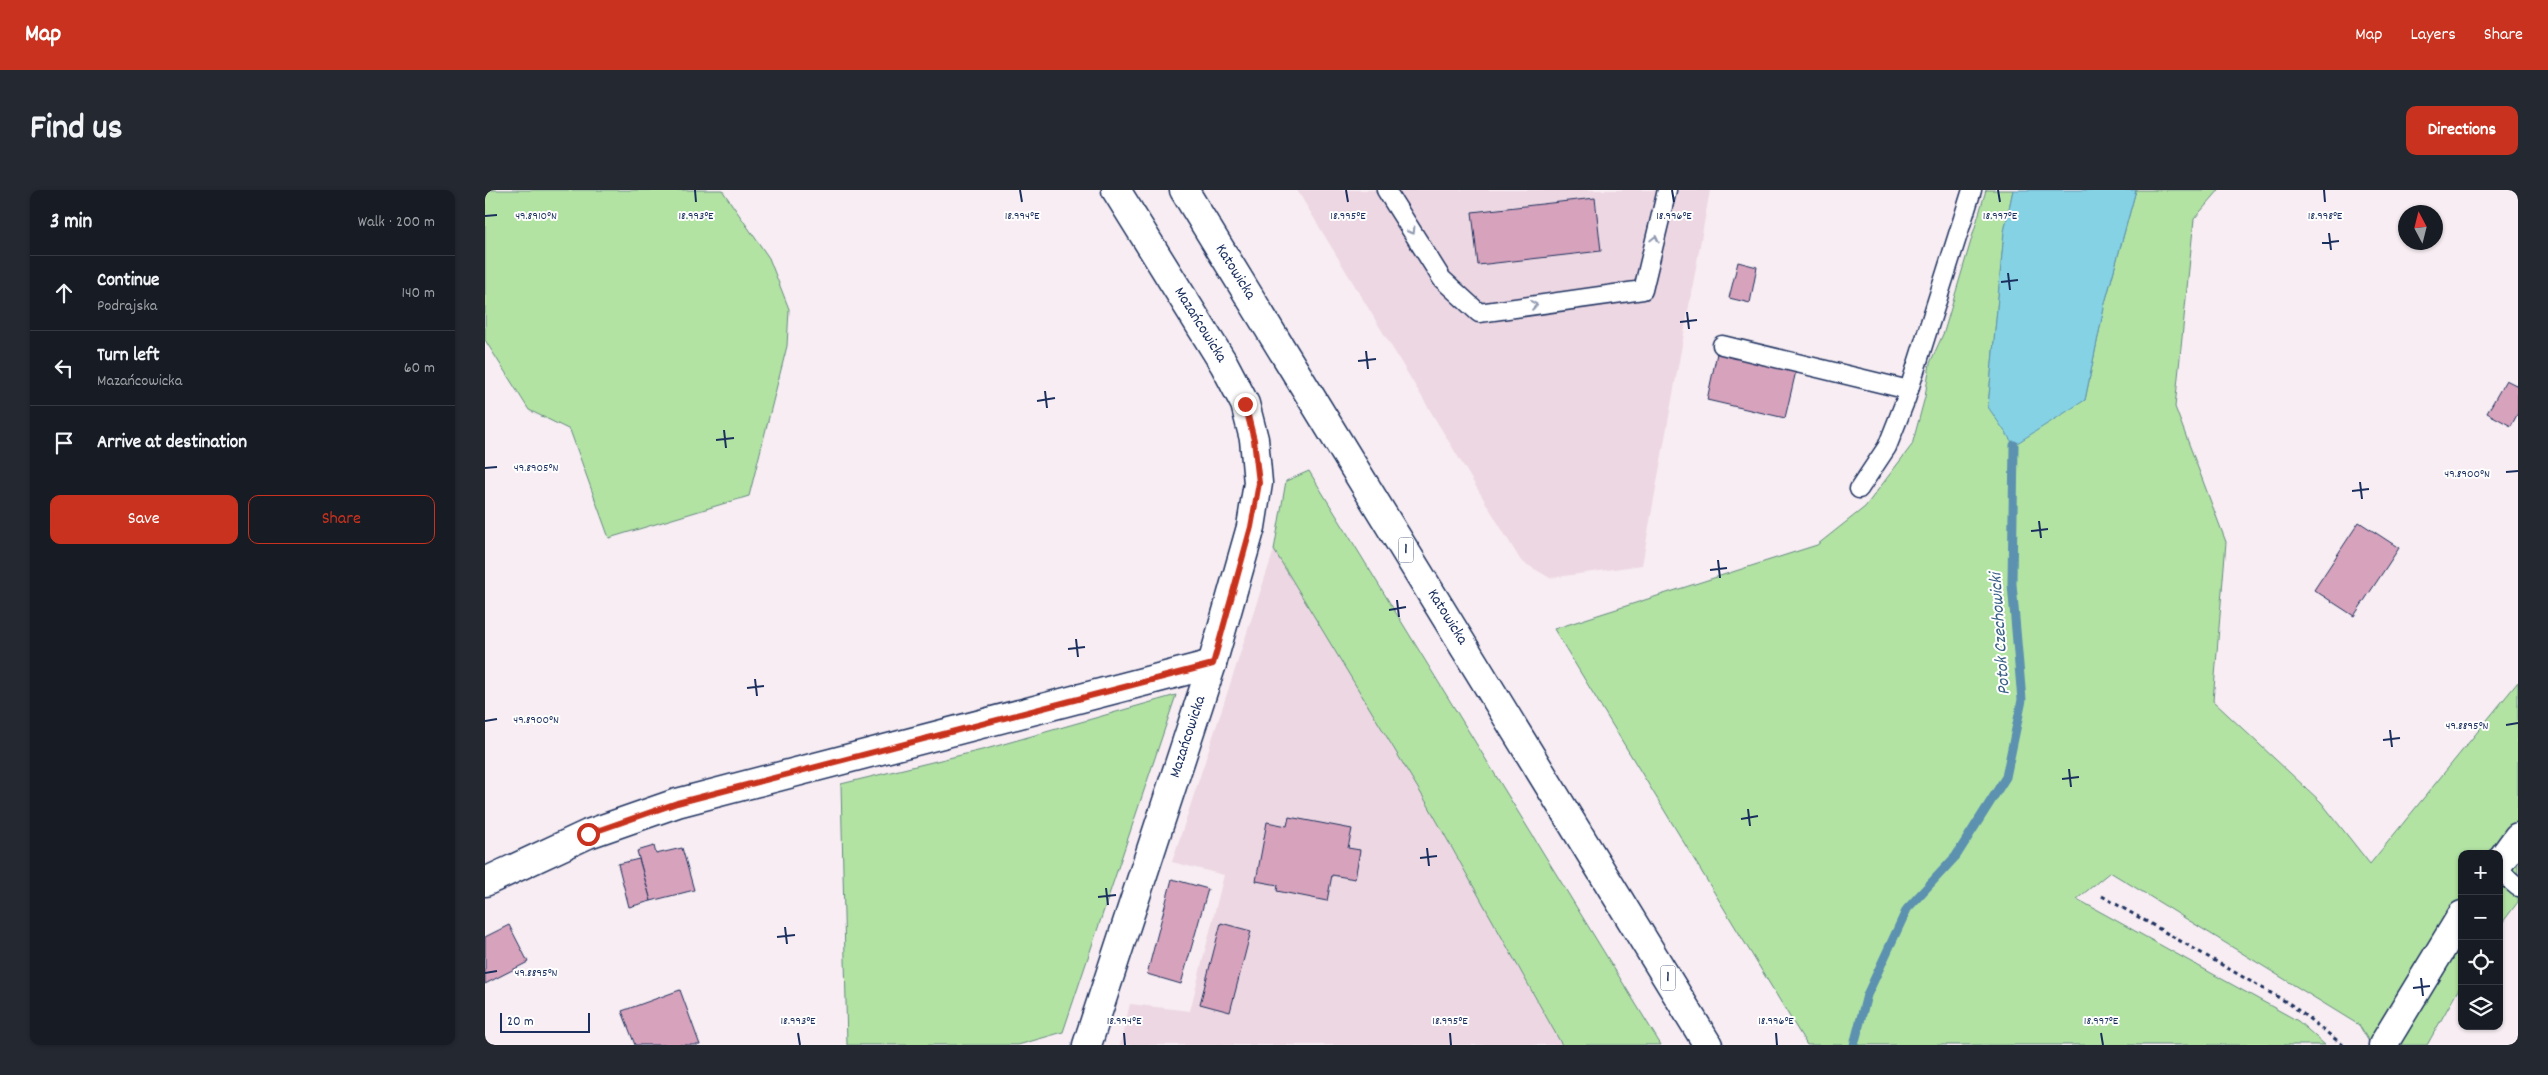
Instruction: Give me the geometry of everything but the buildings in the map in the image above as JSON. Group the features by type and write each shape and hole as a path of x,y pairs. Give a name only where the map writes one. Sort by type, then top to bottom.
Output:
{"street":[{"name":"Mazańcowicka","path":"1087,1045 1213,664 1251,527 1259,483 1254,440 1245,404 1224,364 1116,190"},
{"name":"Katowicka","path":"1184,190 1708,1045"},
{"path":"485,882 588,834 677,803 1213,664"},
{"path":"2503,858 2518,837"},
{"path":"2383,1045 2458,922"}],"lane":[{"path":"1386,190 1442,279 1479,313 1643,290 1667,190"},
{"path":"1859,489 1887,447 1909,390 1972,190"},
{"path":"1721,345 1909,390"},
{"path":"2503,874 2518,886"}],"path":[{"path":"2102,896 2289,1004 2343,1045"}],"shaded area":[{"path":"1297,190 1710,190 1642,565 1550,578 1521,561"},
{"path":"1274,550 1428,805 1562,1045 1120,1045 1130,1004 1190,1011 1224,875 1172,862"}],"green space":[{"path":"485,190 722,190 769,258 789,309 787,346 749,496 609,538 570,430 529,410 485,340"},
{"path":"1986,190 2013,190 2004,232 1988,407 2085,400 2105,303 2136,190 2219,190 2194,219 2175,407 2226,542 2213,701 2321,802 2370,864 2518,682 2518,902 2503,922 2503,850 2458,850 2458,990 2427,1045 2371,1045 2359,1025 2110,872 2077,899 2298,1021 2325,1045 1807,1045 1554,629 1817,545 1865,507 1912,445 1925,397 1930,363 1944,332"},
{"path":"1309,471 1661,1045 1562,1045 1428,805 1274,550 1286,481"},
{"path":"1176,695 1063,1032 1018,1045 847,1045 841,784 986,749"}],"water":[{"path":"2013,190 2136,190 2105,303 2085,400 2014,445 1988,407 2004,232"}],"waterway":[{"name":"Potok Czechowicki","path":"1854,1045 1867,995 1907,909 1956,856 2006,777 2022,700 2012,584 2014,445"}],"route":[{"path":"588,834 677,803 1213,664 1251,527 1259,483 1254,440 1245,404"}]}
